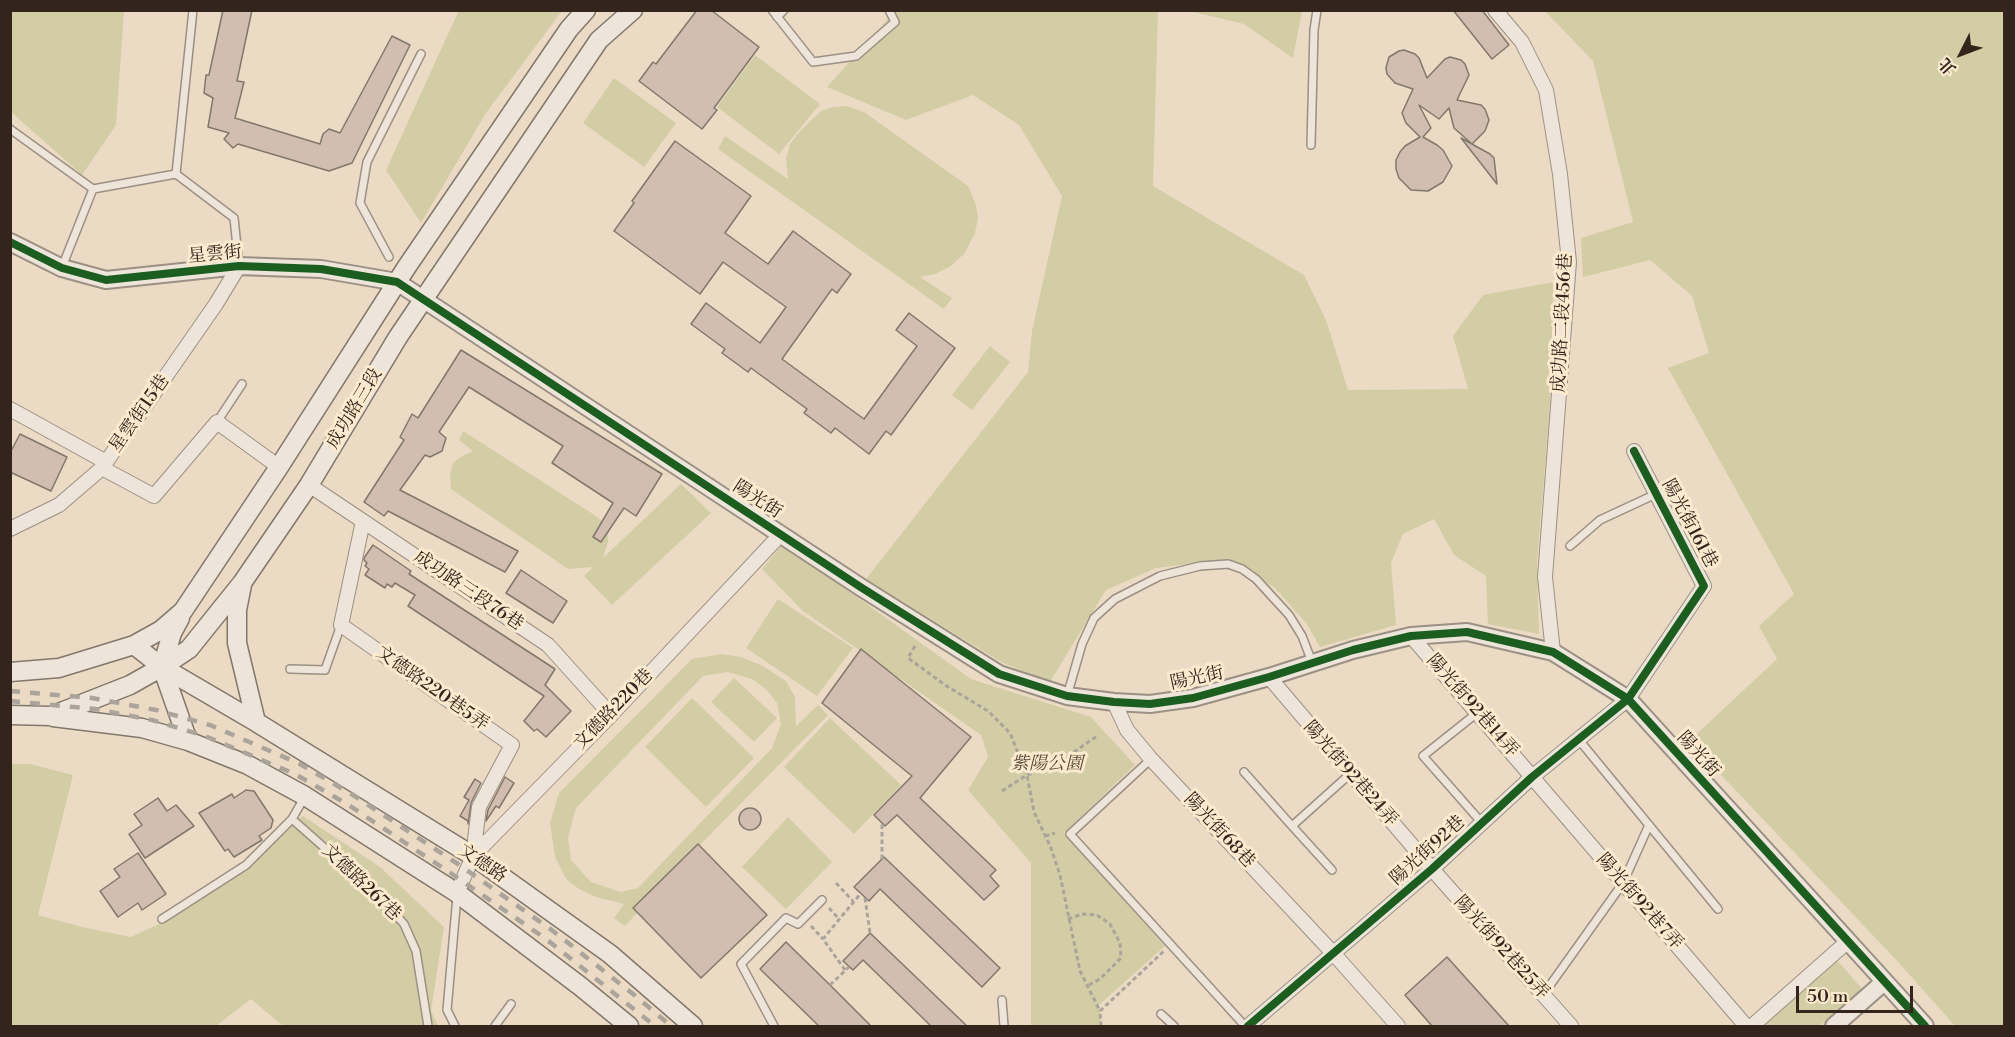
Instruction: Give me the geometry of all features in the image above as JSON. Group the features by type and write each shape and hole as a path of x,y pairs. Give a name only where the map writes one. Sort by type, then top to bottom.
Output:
{"main road":[{"name":"成功路三段","path":"10,672 59,668 134,645 161,630 183,611 279,467 397,282 569,29 586,10"},
{"name":"成功路三段","path":"10,715 51,716 130,685 189,649 242,583 309,485 398,337 599,40 633,10"},
{"path":"242,583 237,610 237,643 256,722"},
{"path":"183,611 172,633 162,667 188,741"},
{"name":"文德路","path":"134,645 162,667 256,722 473,856 610,954 693,1026"},
{"name":"文德路","path":"51,716 142,728 188,741 248,765 305,796 457,893 629,1026"}],"street":[{"name":"成功路二段456巷","path":"1495,10 1522,42 1546,90 1560,174 1569,262 1545,577 1553,652"},
{"name":"星雲街","path":"10,242 62,268 105,280 239,266 321,269 397,282 424,299"},
{"name":"星雲街15巷","path":"10,529 59,505 104,465 216,304 239,266"},
{"name":"陽光街","path":"424,299 872,594 999,674 1067,696 1150,704 1193,698 1269,677 1312,662 1411,636 1467,632 1553,652 1628,699 1925,1026"},
{"path":"10,409 154,496 217,422 279,467"},
{"name":"陽光街161巷","path":"1628,699 1704,586 1634,451"},
{"name":"成功路三段76巷","path":"309,485 548,645 611,715"},
{"path":"341,625 363,521"},
{"name":"文德路220巷","path":"457,893 473,856 611,715 782,534"},
{"name":"文德路220巷5弄","path":"341,625 512,746 479,807 473,856"},
{"name":"陽光街92巷14弄","path":"1411,636 1532,777"},
{"name":"陽光街92巷24弄","path":"1269,677 1432,869"},
{"name":"陽光街92巷","path":"1247,1026 1432,869 1532,777 1628,699"},
{"name":"陽光街68巷","path":"1114,702 1127,730 1151,759 1333,953 1398,1026"},
{"name":"陽光街92巷7弄","path":"1532,777 1746,1026"},
{"name":"陽光街92巷25弄","path":"1432,869 1567,1025"},
{"path":"1752,1026 1847,942"},
{"path":"1834,1026 1884,982"}],"lane":[{"path":"176,174 193,10"},
{"path":"784,10 774,14 813,62 856,56 895,22 889,10"},
{"path":"1311,144 1314,30 1317,10"},
{"path":"389,257 360,203 367,162 422,54"},
{"path":"10,129 93,189 176,174 234,218 239,266"},
{"path":"62,268 93,189"},
{"path":"217,422 242,384"},
{"path":"1570,546 1600,519 1656,494"},
{"path":"1067,696 1082,644 1094,618 1115,599 1160,576 1200,566 1228,564 1242,569 1256,579 1289,615 1302,636 1312,662"},
{"path":"290,669 325,670 341,625"},
{"path":"1477,713 1423,756 1482,823"},
{"path":"1579,740 1718,909"},
{"path":"1151,759 1070,834 1247,1026"},
{"path":"1244,772 1332,870"},
{"path":"1292,826 1350,774"},
{"path":"162,919 246,864 292,819 305,796"},
{"name":"文德路267巷","path":"292,819 379,896 404,924 416,951 428,1026"},
{"path":"1543,995 1623,883 1649,825"},
{"path":"455,1026 447,1010 457,893"},
{"path":"774,1026 741,964 786,918 798,924 822,900"},
{"path":"1002,1000 1004,1026"},
{"path":"495,1026 511,1005"},
{"path":"1161,1014 1174,1026"}],"path":[{"path":"915,646 908,658 945,685 988,711 1010,733 1028,775 1034,812 1060,875 1080,971 1100,1011 1101,1026"},
{"path":"1002,791 1028,775 1051,768 1097,736"},
{"path":"882,823 882,859"},
{"path":"1045,836 1054,833"},
{"path":"836,884 854,902"},
{"path":"823,939 861,893"},
{"path":"865,898 870,933"},
{"path":"822,900 839,919"},
{"path":"1068,919 1082,914 1097,915 1110,924 1120,944 1121,958 1100,979 1087,986"},
{"path":"804,918 823,939 845,970"},
{"path":"1100,1011 1171,945"},
{"path":"830,986 849,967"}],"green space":[{"path":"11,10 124,11 116,125 82,175 11,112"},
{"path":"459,10 562,11 486,113 421,223 386,170"},
{"path":"895,11 1158,11 1153,186 1304,275 1326,320 1348,390 1468,389 1453,336 1483,295 1553,282 1553,365 1537,563 1539,634 1488,624 1486,576 1454,555 1434,519 1403,534 1391,563 1396,625 1320,647 1307,624 1275,588 1227,559 1156,568 1106,590 1050,682 1001,662 866,579 1028,372 1032,331 1062,196 1019,125 973,95 906,120 827,87"},
{"path":"1189,11 1302,11 1293,58 1244,24"},
{"path":"1545,11 2004,11 2004,1026 1955,1026 1899,963 1689,741 1777,659 1759,626 1794,594 1668,368 1709,353 1692,296 1650,260 1583,277 1581,238 1633,222 1593,61"},
{"path":"755,55 820,104 779,154 717,107"},
{"path":"614,78 676,123 644,167 583,123"},
{"path":"847,106 864,112 968,186 976,205 978,218 975,233 965,253 951,266 935,274 920,277 952,298 944,309 718,149 725,136 788,179 786,158 790,144 800,131 821,111"},
{"path":"990,346 1010,362 972,410 952,395"},
{"path":"463,431 603,522 608,532 608,542 603,558 681,484 711,513 612,605 584,576 593,567 568,569 451,489 450,474 453,463 473,451 459,440"},
{"name":"紫陽公園","path":"783,544 971,679 1091,717 1135,765 1064,833 1165,946 1099,1005 1101,1026 1031,1026 1031,863 968,790 988,757 981,735 803,611 762,569"},
{"path":"778,599 853,648 817,696 746,648"},
{"path":"721,654 741,657 763,666 786,681 795,697 796,726 818,705 828,715 699,846 625,926 614,918 624,904 596,897 579,889 566,879 555,857 550,823 559,793 692,659","holes":["728,672 752,679 766,689 777,703 781,724 772,748 638,888 621,892 591,882 571,860 568,837 576,808 703,676"]},
{"path":"734,678 777,718 754,742 711,702"},
{"path":"692,698 754,758 706,807 645,747"},
{"path":"830,718 901,785 854,834 784,767"},
{"path":"11,764 30,764 73,775 38,915 131,937 163,922 246,867 288,826 303,816 380,867 444,927 431,1011 438,1026 283,1026 251,999 216,1026 11,1026"},
{"path":"788,817 832,862 786,909 742,867"},
{"path":"1837,960 1862,989 1820,1026 1761,1026"}],"building":[{"path":"223,10 252,10 237,81 244,82 235,118 320,144 323,134 329,129 340,133 392,36 410,45 352,163 329,171 238,144 233,148 224,139 229,133 208,127 213,98 204,93 206,75 209,75"},
{"path":"697,10 711,10 759,47 714,108 717,110 702,129 639,81 653,62 656,64"},
{"path":"1453,10 1482,10 1509,45 1492,59"},
{"path":"1404,50 1419,58 1427,78 1445,59 1450,57 1461,60 1469,75 1457,100 1481,105 1489,120 1485,131 1472,144 1454,128 1449,108 1439,119 1419,105 1431,128 1423,137 1443,150 1452,166 1443,182 1428,191 1411,190 1399,178 1396,169 1396,160 1400,152 1420,137 1406,123 1402,113 1413,89 1395,83 1387,74 1389,57"},
{"path":"1461,138 1494,158 1497,184"},
{"path":"675,141 751,196 725,233 768,264 793,231 851,274 837,293 832,289 782,359 864,419 917,346 896,330 909,313 955,348 891,435 886,431 869,454 835,428 831,433 804,413 807,409 751,368 748,372 722,353 725,349 691,324 706,303 760,343 786,307 723,262 700,294 614,231 634,203 632,201"},
{"path":"461,350 662,474 636,516 624,508 601,542 593,537 613,503 552,463 563,446 469,387 439,432 446,438 442,451 430,457 425,455 400,490 518,551 505,572 388,511 384,516 364,502 404,440 400,437 412,414 418,418"},
{"path":"20,434 67,457 51,491 10,472 10,453"},
{"path":"373,545 411,571 409,574 555,669 545,685 571,711 546,737 537,729 534,731 524,721 544,696 408,606 415,595 395,583 392,587 387,584 385,588 365,575 369,569 365,566 367,563 364,558"},
{"path":"521,570 567,601 553,623 506,593"},
{"path":"861,649 971,737 920,798 996,870 990,876 999,886 984,900 897,815 885,826 874,815 912,776 822,703"},
{"path":"505,777 514,783 499,808 496,806 486,821 488,810"},
{"path":"475,779 481,783 471,803 468,824 468,821 460,816 469,800 464,797"},
{"path":"246,790 254,791 273,820 271,828 259,836 262,840 234,857 228,849 225,851 199,813 232,794 234,798"},
{"path":"158,798 167,811 176,805 194,826 145,858 129,834 142,825 134,814"},
{"path":"750,808 758,811 761,819 758,827 750,830 742,827 739,819 742,811"},
{"path":"698,844 767,915 701,978 633,908"},
{"path":"138,853 166,894 142,910 138,903 118,917 100,891 120,877 114,869"},
{"path":"884,857 1000,968 982,987 880,889 869,901 854,887"},
{"path":"870,933 967,1026 931,1026 863,960 853,970 843,961"},
{"path":"786,942 871,1026 819,1026 760,969"},
{"path":"1447,957 1509,1026 1432,1026 1405,995"}],"railway":[{"path":"10,691 92,698 156,710 210,725 300,764 353,795 458,864 553,931 671,1026"},
{"path":"10,701 95,709 152,720 205,736 295,774 347,804 546,939 655,1026"}],"cycle path":[{"path":"10,242 62,268 106,280 239,266 321,269 397,282 862,588 999,674 1067,696 1150,704 1193,698 1353,650 1411,636 1467,632 1553,652 1628,699 1925,1026"},
{"path":"1248,1026 1432,869 1532,777 1628,699 1704,586 1634,451"}]}
